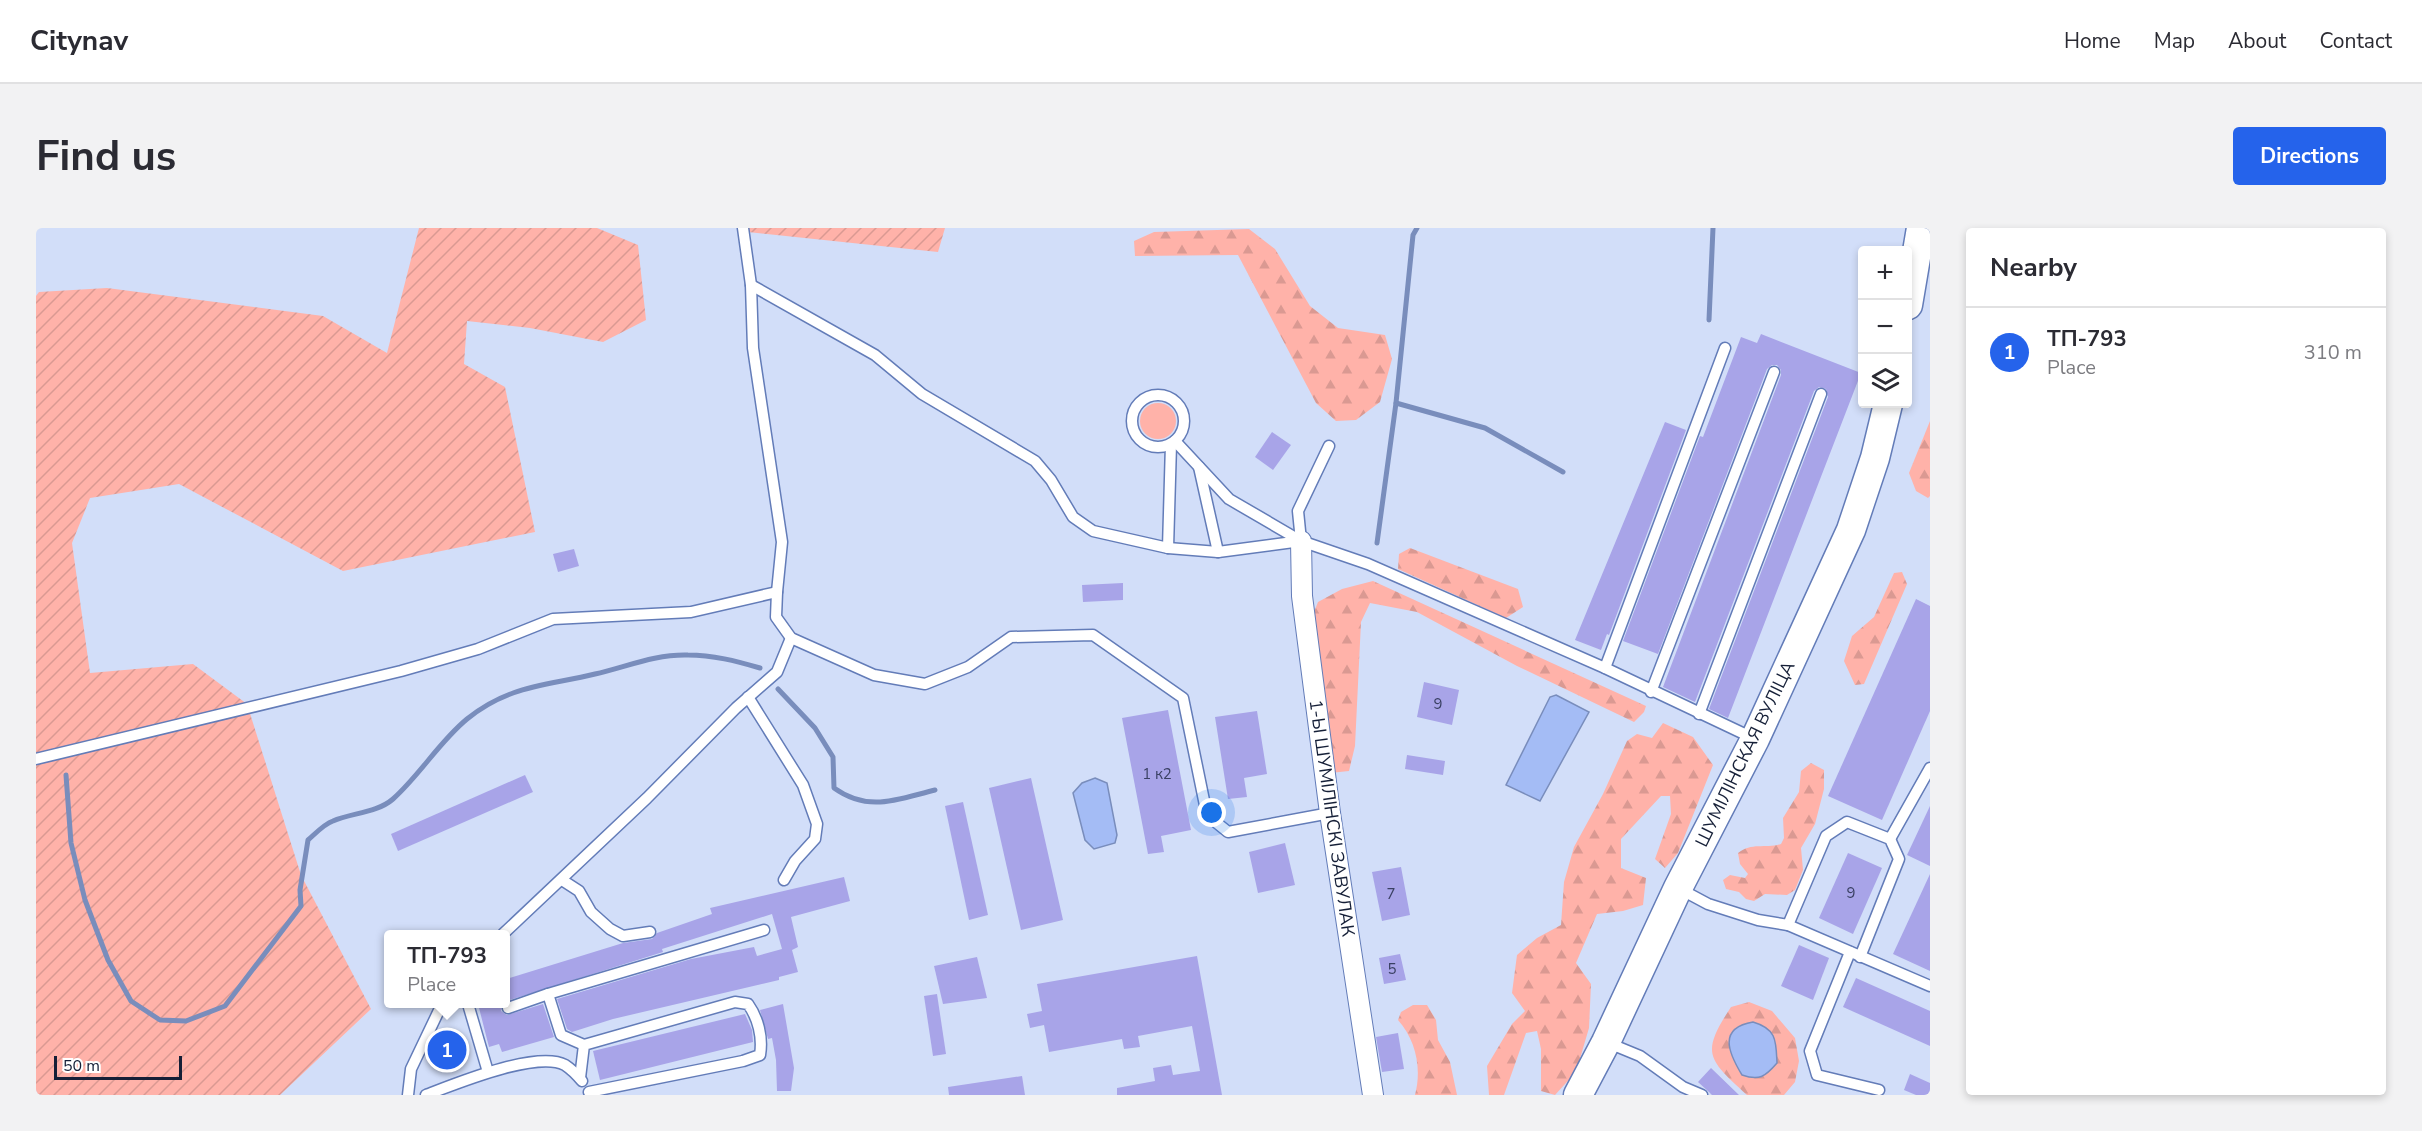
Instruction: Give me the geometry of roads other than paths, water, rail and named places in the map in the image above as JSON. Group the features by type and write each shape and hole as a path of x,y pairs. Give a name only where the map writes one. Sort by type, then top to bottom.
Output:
{"main road":[{"path":"1909,300 1921,228"},
{"name":"ШУМІЛІНСКАЯ ВУЛІЦА","path":"1578,1095 1606,1042 1678,888 1755,739 1851,530 1875,458 1887,408"}],"street":[{"name":"1-Ы ШУМІЛІНСКІ ЗАВУЛАК","path":"1301,540 1302,596 1330,813 1373,1095"}],"lane":[{"path":"742,228 751,285 753,348 782,542 776,617 791,639 874,675 925,684 968,667 1011,638 1093,635 1182,698 1207,814 1228,832 1330,813"},
{"path":"751,285 875,355 922,394 1035,461 1051,480 1073,517 1093,531 1168,548 1218,552 1301,540"},
{"path":"1605,668 1725,348"},
{"path":"1651,692 1774,372"},
{"path":"1699,714 1821,393"},
{"path":"1168,548 1173,442 1184,428 1184,418 1181,408 1165,396 1155,396 1138,405 1133,424 1136,434 1152,446 1162,447 1173,442"},
{"path":"1173,442 1230,499 1301,540 1368,564 1605,668 1651,692 1755,739"},
{"path":"1301,540 1298,511 1329,446"},
{"path":"1199,466 1218,552"},
{"path":"36,759 400,671 478,649 553,618 691,612 777,592"},
{"path":"507,930 562,880 748,697 777,672 791,639"},
{"path":"748,697 803,785 817,824 815,839 795,861 784,880"},
{"path":"1890,839 1930,768"},
{"path":"1788,925 1826,836 1847,822 1890,839 1899,859 1810,1051 1816,1075 1879,1090"},
{"path":"562,880 579,891 591,912 610,929 623,936 650,932"},
{"path":"1678,888 1708,904 1758,920 1788,925 1930,986"},
{"path":"510,1007 764,930"},
{"path":"426,1095 488,1072 546,1062 564,1065 580,1078 589,1094 743,1061 760,1055 762,1046 756,1016 748,1004 735,1002 584,1044 561,1035 548,994"},
{"path":"408,1095 411,1069 440,1008"},
{"path":"469,1008 488,1072"},
{"path":"1606,1042 1640,1056 1683,1087 1702,1095"},
{"path":"580,1078 584,1044"}],"water":[{"path":"1556,695 1589,712 1540,801 1506,785 1550,697"},
{"path":"1095,778 1107,783 1117,835 1115,843 1094,849 1085,840 1073,793 1082,783"},
{"path":"1753,1022 1771,1032 1776,1048 1777,1063 1765,1075 1757,1078 1742,1075 1733,1058 1729,1042 1730,1035 1735,1030"}],"waterway":[{"path":"1377,543 1396,403 1413,235 1417,228"},
{"path":"1709,320 1713,228"},
{"path":"1396,403 1485,428 1563,472"},
{"path":"66,775 71,843 85,900 108,960 131,1001 160,1020 186,1021 225,1006 301,906 300,890 308,840 330,822 387,804 412,780 457,728 483,708 498,699 528,688 676,655 706,656 760,668"},
{"path":"778,689 815,728 833,757 834,788 847,796 872,802 896,800 935,790"}],"place":[{"name":"ТП-793","path":"447,1050"}]}
